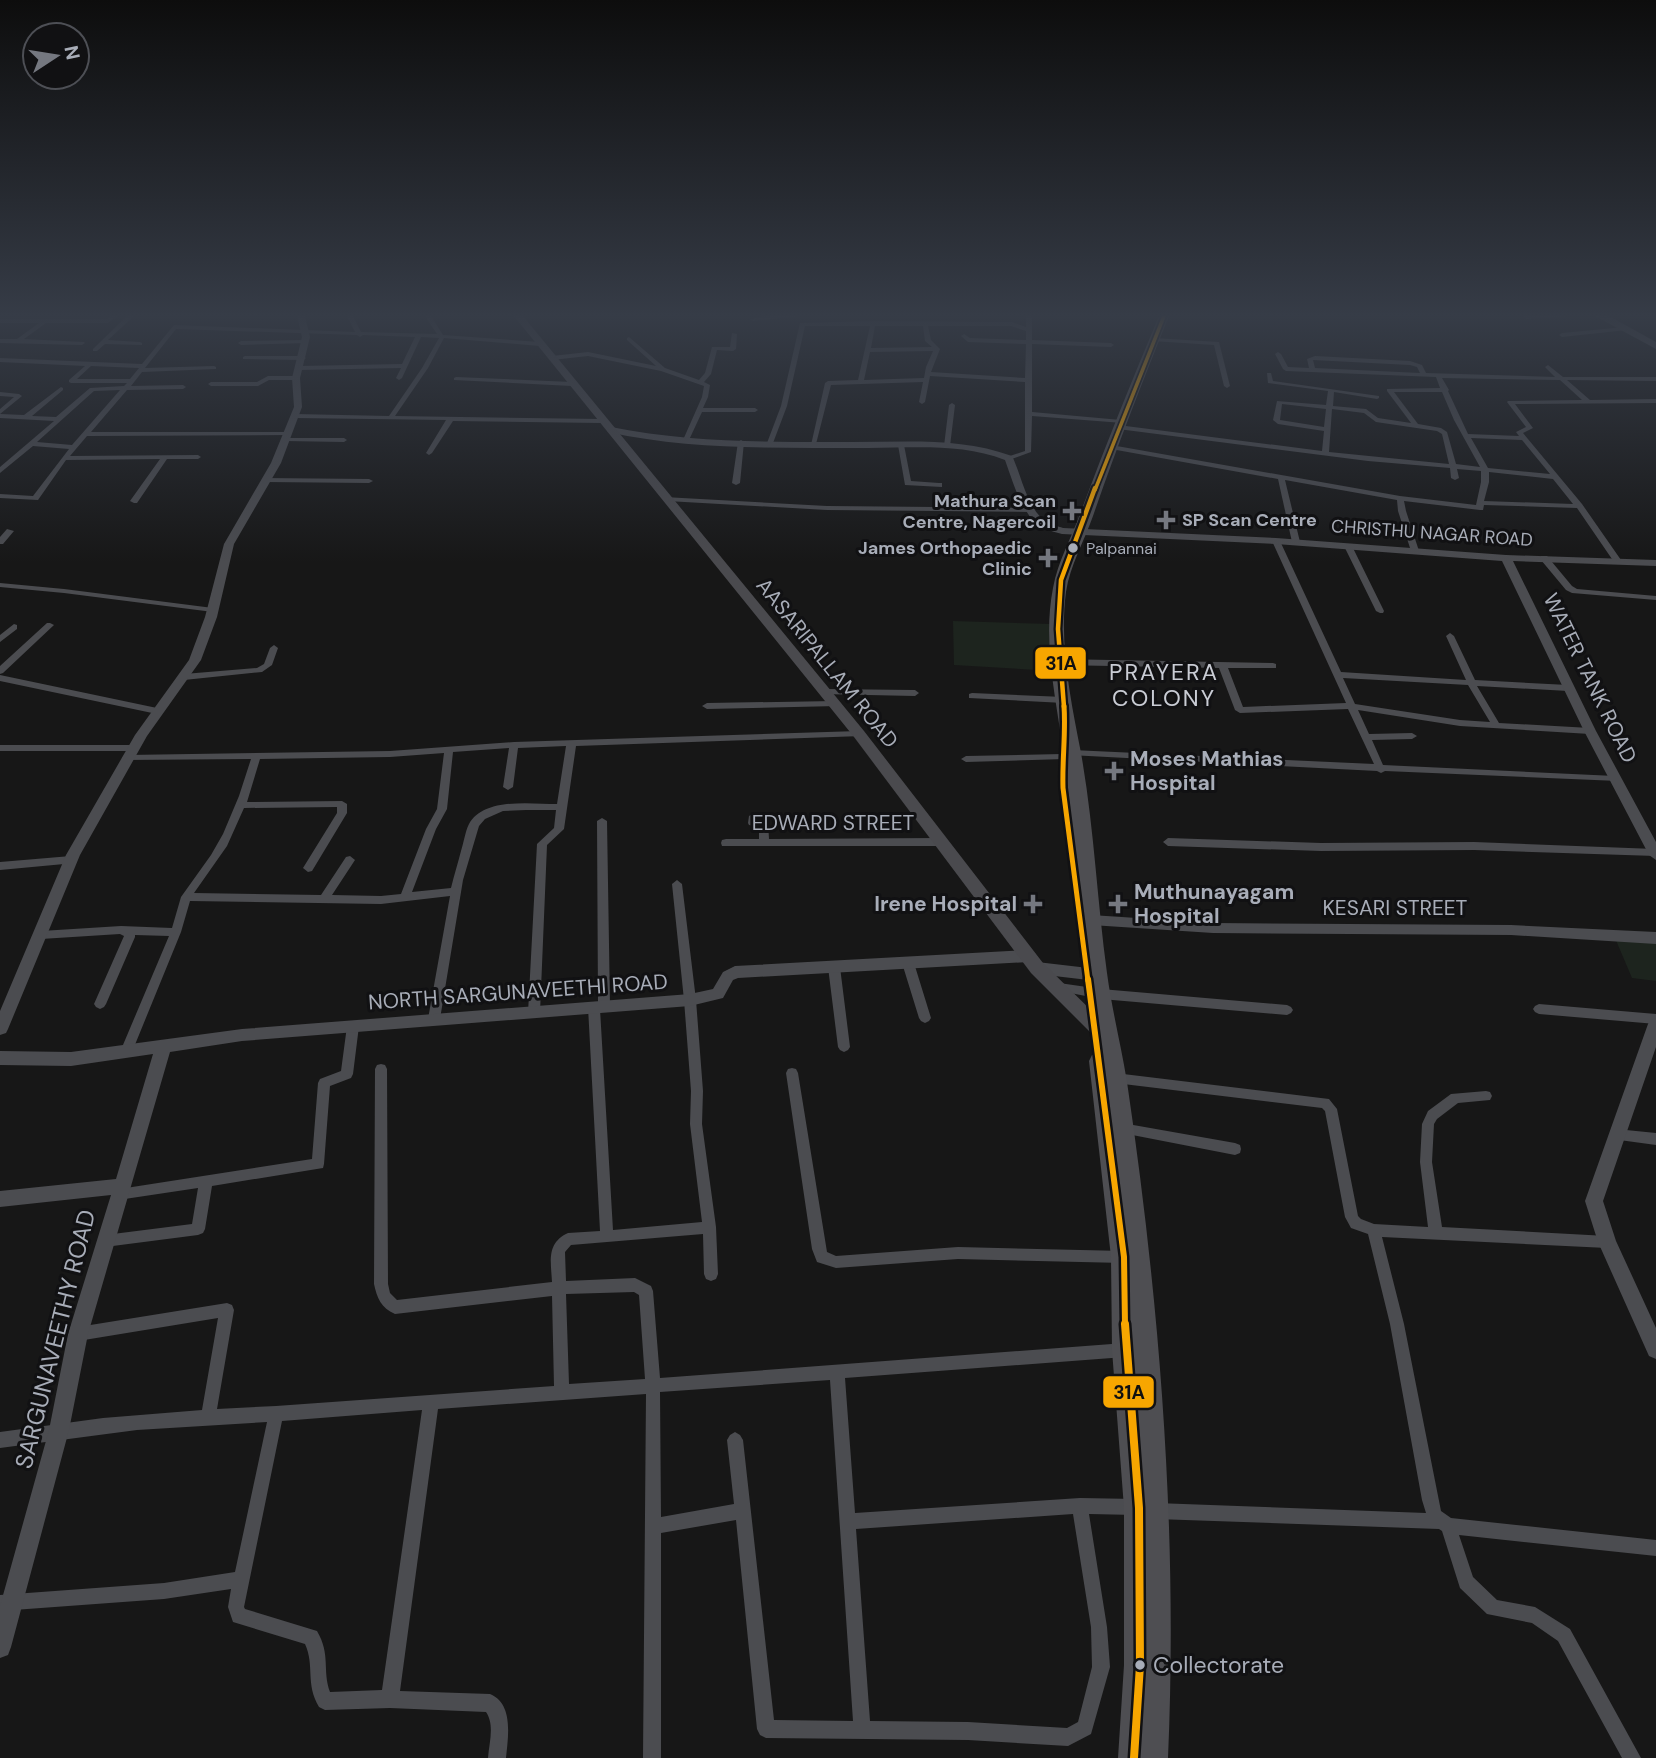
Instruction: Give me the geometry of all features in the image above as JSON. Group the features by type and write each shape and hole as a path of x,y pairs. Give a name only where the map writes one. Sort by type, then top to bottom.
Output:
{"highway":[{"path":"1130,398 1080,533 1071,547 1060,579 1057,601 1058,662 1064,700 1066,747 1101,1027 1124,1257 1133,1304 1156,1665 1151,1758"},
{"path":"1066,747 1091,920 1094,984"},
{"path":"1101,1027 1115,1078 1138,1256 1125,1350 1146,1509 1140,1665 1133,1758"}],"main road":[{"name":"AASARIPALLAM ROAD","path":"583,398 859,734 1033,962 1101,1027"}],"street":[{"path":"0,414 17,398"},
{"path":"26,417 50,398"},
{"path":"0,414 57,419 81,398"},
{"path":"0,496 35,498 73,447 117,398"},
{"path":"0,1029 71,860 157,711 195,660 213,610 229,544 287,437 298,407 298,398"},
{"path":"392,416 404,398"},
{"path":"686,440 704,398"},
{"path":"770,443 786,398"},
{"path":"813,444 824,398"},
{"path":"922,402 923,398"},
{"path":"295,416 392,416 606,426 686,440 947,446 985,450 1009,458 1028,452 1028,398"},
{"path":"1325,453 1331,398"},
{"path":"1395,398 1417,427"},
{"path":"1111,447 1281,479 1480,508 1485,470 1449,398"},
{"path":"1584,398 1589,402"},
{"path":"1328,430 1282,424 1276,420 1281,401 1366,411 1376,420 1443,431 1455,478"},
{"path":"1617,560 1579,506 1524,438 1520,431 1530,428 1510,402 1656,401"},
{"path":"947,446 952,405"},
{"path":"700,410 755,410"},
{"path":"1028,414 1325,453 1556,477"},
{"path":"429,453 451,418"},
{"path":"0,471 60,420 57,419"},
{"path":"86,434 344,440"},
{"path":"1466,436 1524,438"},
{"path":"736,483 741,442"},
{"path":"33,444 73,447"},
{"path":"901,445 908,483 939,485"},
{"path":"134,501 165,457"},
{"path":"64,458 198,457"},
{"path":"667,499 827,508 1031,510 1009,458"},
{"path":"1281,479 1296,542"},
{"path":"266,480 369,481"},
{"path":"1400,498 1415,551"},
{"path":"1480,503 1579,506"},
{"name":"CHRISTHU NAGAR ROAD","path":"1031,510 1048,527 1080,533 1296,542 1506,558 1617,560 1654,565"},
{"path":"0,541 10,531"},
{"path":"1276,541 1381,770"},
{"path":"1348,546 1380,611"},
{"name":"WATER TANK ROAD","path":"1506,558 1568,688 1656,854"},
{"path":"1544,558 1569,588 1575,591 1656,598"},
{"path":"0,585 213,610"},
{"path":"0,671 50,625"},
{"path":"0,639 14,627"},
{"path":"1450,636 1496,725"},
{"path":"184,677 259,670 268,665 274,648"},
{"path":"1058,662 1273,666"},
{"path":"1223,666 1240,710 1352,706 1460,723 1590,731"},
{"path":"1339,675 1568,688"},
{"path":"0,678 157,711"},
{"path":"824,692 915,693"},
{"path":"972,696 1064,700"},
{"path":"707,706 835,704"},
{"path":"0,748 256,757 390,754 514,745 859,734"},
{"path":"1368,737 1412,736"},
{"path":"508,787 514,745"},
{"path":"534,1013 542,844 559,829 571,745"},
{"path":"966,759 1066,747 1381,770 1615,779"},
{"path":"405,897 431,829 442,809 449,750"},
{"path":"126,1052 176,932 186,897 216,857 242,805 256,757"},
{"path":"242,805 342,804 342,813 308,868"},
{"path":"434,1019 456,891 478,818 497,808 561,807"},
{"path":"754,816 752,823 764,824 764,844"},
{"path":"602,821 599,1006 607,1237"},
{"name":"EDWARD STREET","path":"726,843 939,842"},
{"path":"1168,842 1321,847 1474,846 1656,854"},
{"path":"0,866 71,860"},
{"path":"324,900 350,860"},
{"path":"677,884 698,1091 696,1124 709,1227 711,1274"},
{"path":"186,897 381,900 456,891"},
{"name":"KESARI STREET","path":"1091,920 1213,928 1511,930 1656,937"},
{"path":"41,935 126,931 176,932"},
{"path":"100,1004 130,937 126,931"},
{"name":"NORTH SARGUNAVEETHI ROAD","path":"0,1058 71,1059 164,1045 353,1026 690,1000 714,996 721,990 728,976 735,972 908,963 1033,962 1094,984"},
{"path":"908,963 925,1018"},
{"path":"834,967 844,1047"},
{"path":"1059,987 1094,984 1287,1010"},
{"path":"1539,1009 1656,1018"},
{"path":"1656,1024 1594,1201 1606,1242 1649,1321 1656,1349"},
{"path":"0,1199 206,1181 318,1164 324,1083 347,1074 353,1026"},
{"name":"SARGUNAVEETHY ROAD","path":"0,1647 6,1602 59,1430 78,1334 164,1045"},
{"path":"381,1069 381,1284 388,1303 395,1307 560,1288 635,1285 643,1288 648,1296 653,1386 652,1758"},
{"path":"792,1073 822,1257 836,1262 958,1253 1124,1257"},
{"path":"1115,1078 1325,1103 1331,1109 1352,1217 1356,1224 1374,1230 1606,1242"},
{"path":"1436,1234 1426,1162 1428,1124 1432,1115 1455,1098 1486,1096"},
{"path":"1122,1128 1235,1149"},
{"path":"1616,1135 1656,1139"},
{"path":"105,1241 198,1229 206,1181"},
{"path":"562,1392 558,1250 568,1239 709,1227"},
{"path":"1374,1230 1397,1324 1430,1500 1444,1524 1466,1583 1493,1608 1535,1615 1564,1635 1632,1758"},
{"path":"78,1334 227,1310 208,1416"},
{"path":"0,1440 59,1430 208,1416 276,1414 1125,1350"},
{"path":"837,1372 862,1730"},
{"path":"390,1699 431,1402"},
{"path":"276,1414 236,1607 239,1616 307,1634 315,1642 320,1690 325,1701 390,1699 490,1703 498,1713 497,1758"},
{"path":"735,1440 766,1729 968,1731 1068,1737 1085,1728 1101,1667 1099,1628 1080,1506"},
{"path":"849,1521 1080,1506 1444,1524 1656,1548"},
{"path":"652,1527 742,1511"},
{"path":"6,1602 164,1591 243,1579"}],"shaded area":[{"path":"953,621 1052,624 1054,671 954,665"},
{"path":"1615,938 1656,939 1656,981 1632,978"}],"transit line":[{"name":"31A","path":"1130,398 1061,580 1058,629 1066,729 1062,760 1063,788 1124,1257 1125,1350 1139,1508 1140,1665 1134,1758"}],"place":[{"name":"Mathura Scan Centre, Nagercoil","path":"1072,511"},
{"name":"SP Scan Centre","path":"1166,520"},
{"name":"Palpannai","path":"1073,548"},
{"name":"James Orthopaedic Clinic","path":"1048,558"},
{"name":"Moses Mathias Hospital","path":"1114,771"},
{"name":"Irene Hospital","path":"1033,904"},
{"name":"Muthunayagam Hospital","path":"1118,904"},
{"name":"Collectorate","path":"1140,1665"}],"district":[{"name":"PRAYERA COLONY","path":"1164,685"}]}
